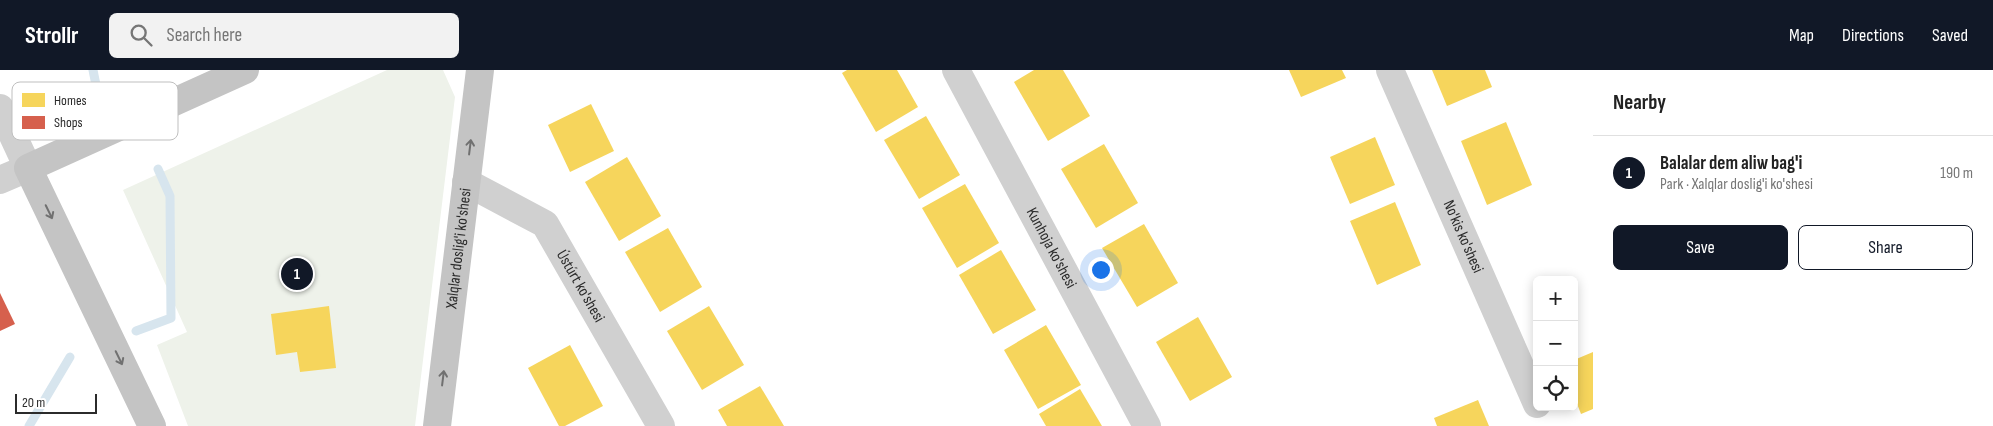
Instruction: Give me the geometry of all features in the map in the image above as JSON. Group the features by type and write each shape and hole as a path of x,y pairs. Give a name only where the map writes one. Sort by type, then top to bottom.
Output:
{"main road":[{"path":"178,100 245,70"},
{"name":"Xalqlar doslig'i ko'shesi","path":"437,426 480,70"},
{"path":"90,140 28,168 152,426"}],"street":[{"name":"Kunhoja ko'shesi","path":"956,70 1147,426"},
{"name":"No'kis ko'shesi","path":"1390,70 1533,395"},
{"path":"0,108 12,134"},
{"path":"0,180 28,168 15,140"},
{"name":"Ústúrt ko'shesi","path":"466,182 545,224 661,426"},
{"name":"No'kis ko'shesi","path":"1540,411 1546,426"}],"shaded area":[{"path":"387,70 443,70 455,97 415,426 188,426 157,345 187,332 123,190"}],"building: Homes":[{"path":"847,70 897,70 918,107 876,132 842,73"},
{"path":"1034,70 1063,70 1090,116 1048,141 1014,82"},
{"path":"1289,70 1342,70 1346,78 1301,97"},
{"path":"1432,70 1485,70 1492,87 1447,106"},
{"path":"591,104 614,151 570,172 548,125"},
{"path":"926,116 960,175 919,199 884,140"},
{"path":"1506,122 1532,185 1487,205 1461,141"},
{"path":"1375,137 1395,185 1350,204 1330,157"},
{"path":"1104,144 1138,203 1096,228 1061,169"},
{"path":"627,157 661,216 619,241 585,182"},
{"path":"965,184 999,243 957,268 922,208"},
{"path":"1395,202 1421,265 1377,285 1350,221"},
{"path":"1144,224 1178,283 1137,307 1102,248"},
{"path":"668,228 702,287 660,312 625,252"},
{"path":"1001,250 1036,310 993,334 959,275"},
{"path":"329,306 336,368 300,372 297,352 276,355 271,314"},
{"path":"709,306 744,365 702,390 667,331"},
{"path":"1198,317 1232,377 1190,401 1156,342"},
{"path":"1046,325 1081,385 1038,409 1004,350"},
{"path":"570,345 603,406 565,426 559,426 528,368"},
{"path":"1593,352 1593,409 1581,414 1578,406 1578,358"},
{"path":"760,386 784,426 727,426 718,410"},
{"path":"1080,389 1102,426 1046,426 1039,414"},
{"path":"1478,400 1489,426 1437,426 1434,418"}],"building: Shops":[{"path":"0,293 15,324 0,331"}],"waterway":[{"path":"93,70 95,82"},
{"path":"136,331 171,318 170,196 158,169"},
{"path":"29,426 70,357"}],"place":[{"name":"Balalar dem aliw bag'i","path":"297,274"}]}
